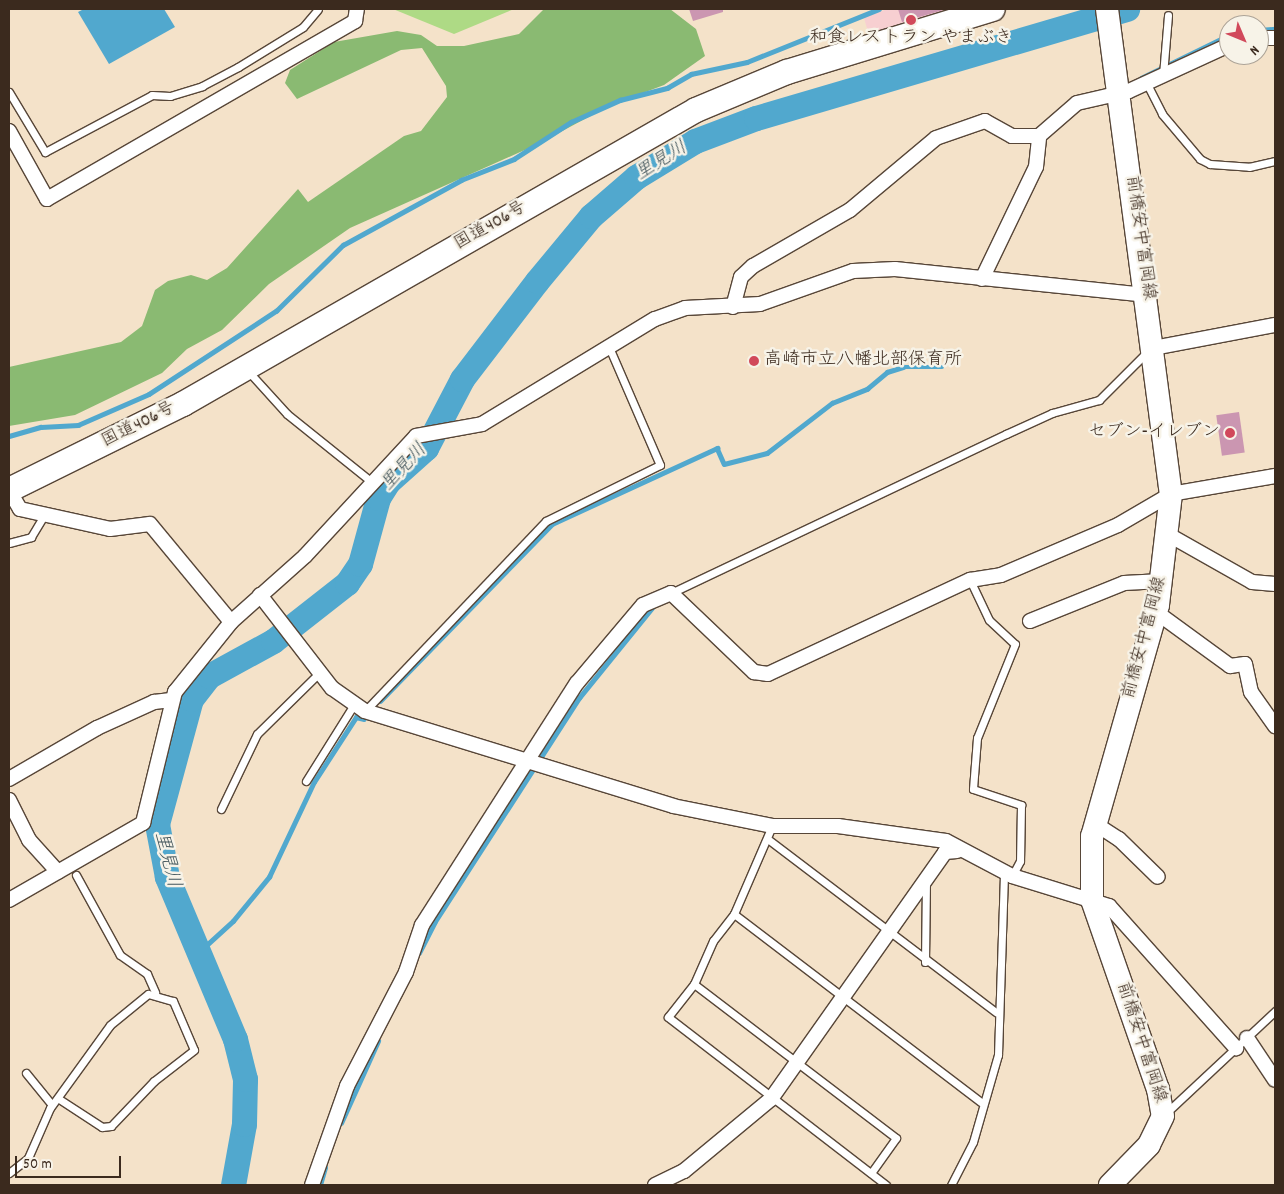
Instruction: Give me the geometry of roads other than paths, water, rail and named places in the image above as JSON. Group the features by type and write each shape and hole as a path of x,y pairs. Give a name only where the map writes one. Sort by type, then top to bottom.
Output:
{"highway":[{"name":"国道406号","path":"9,490 246,368 696,110 787,72 992,9"}],"main road":[{"name":"前橋安中富岡線","path":"1108,19 1148,295 1171,494 1169,535 1156,612 1094,823 1092,900 1158,1089 1163,1116 1150,1145 1110,1185"}],"street":[{"path":"9,131 47,198 355,21 357,9"},
{"path":"733,307 741,277 753,266 850,210 936,138 985,121 1012,136 1039,136 1077,103 1118,94 1219,50"},
{"path":"982,279 1036,167 1039,136"},
{"path":"9,900 143,823 171,700 231,622 332,529 372,482 422,434 449,432 482,424 655,319 685,308 733,307 760,304 853,270 895,269 1148,295"},
{"path":"1153,348 1275,325"},
{"path":"312,1185 347,1086 406,972 422,925 578,683 643,605 671,593 762,675 970,580 1001,575 1118,525 1171,494 1275,476"},
{"path":"9,490 20,509 110,529 150,524 231,622"},
{"path":"1169,535 1252,582 1275,584"},
{"path":"1030,621 1124,583 1162,581"},
{"path":"260,595 294,635 319,673 359,708 526,762 672,806 772,826 838,826 946,841 957,850 1008,874 1108,906 1236,1048"},
{"path":"1156,612 1230,666 1245,664 1251,692 1275,726"},
{"path":"9,779 97,728 154,702 171,700"},
{"path":"9,800 29,840 58,872"},
{"path":"1094,823 1119,839 1158,877"},
{"path":"656,1185 684,1171 771,1099 945,852 957,850"},
{"path":"1247,1038 1275,1080"}],"lane":[{"path":"9,92 45,152 152,95 178,93 231,71 303,27 318,9"},
{"path":"1163,75 1168,15"},
{"path":"1146,82 1162,114 1200,159 1210,164 1249,166 1275,160"},
{"path":"306,780 359,708 546,521 660,465 609,347"},
{"path":"671,593 1006,434 1098,400 1153,348"},
{"path":"246,368 261,391 372,482"},
{"path":"9,543 31,537 45,514"},
{"path":"951,1185 973,1142 981,1102 998,1055 996,1012 1008,874 1020,861 1021,805 973,789 977,738 1015,644 990,620 970,580"},
{"path":"221,809 261,728 319,673"},
{"path":"772,826 769,840 734,914 713,941 694,984 668,1017 771,1099 886,1185"},
{"path":"769,840 925,962 996,1012"},
{"path":"59,1098 107,1128 154,1081 194,1050 173,1001 155,992 147,974 120,955 76,874"},
{"path":"925,962 926,880"},
{"path":"734,914 981,1102"},
{"path":"694,984 896,1138 871,1173"},
{"path":"9,1173 37,1145 52,1105 110,1026 155,992"},
{"path":"1163,1116 1275,1011"},
{"path":"26,1073 52,1105"}],"water":[{"path":"84,9 164,9 175,27 109,64 78,12"}],"waterway":[{"path":"9,436 41,427 78,425 149,394 276,311 343,245 461,180 514,159 571,122 620,100 667,88 691,74 747,62 879,9"},
{"name":"里見川","path":"233,1185 244,1124 245,1079 235,1039 167,877 157,824 191,699 209,676 273,641 347,583 360,564 378,498 388,482 426,448 462,379 537,281 591,216 636,177 695,141 756,118 1127,9"},
{"path":"1269,29 1275,29"},
{"path":"1141,78 1219,40"},
{"path":"380,701 552,524 717,448 724,464 767,453 832,403 867,389 887,372 903,367 942,367"},
{"path":"419,953 434,923 579,698 652,608"},
{"path":"199,952 233,921 269,877 314,782 356,717 364,719"},
{"path":"341,1123 378,1041"},
{"path":"320,1185 325,1168"}],"place":[{"name":"和食レストラン やまぶき","path":"911,20"},
{"name":"高崎市立八幡北部保育所","path":"754,361"},
{"name":"セブン-イレブン","path":"1230,433"}]}
